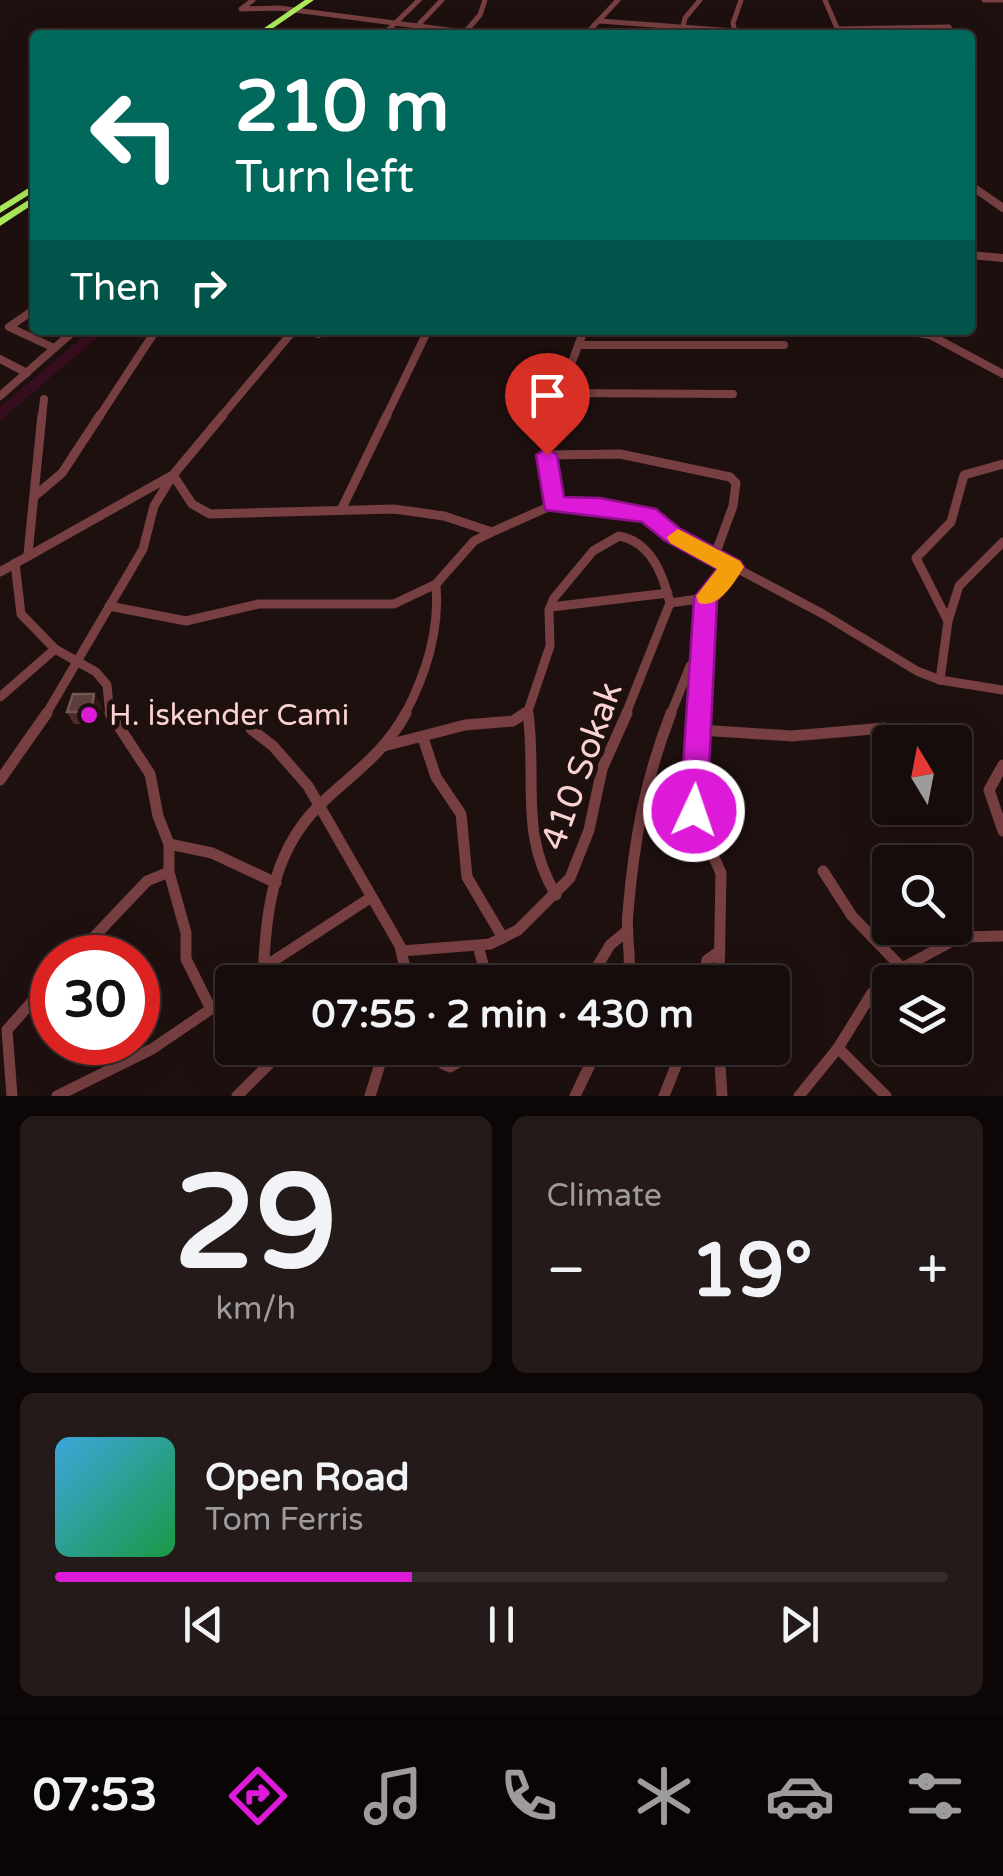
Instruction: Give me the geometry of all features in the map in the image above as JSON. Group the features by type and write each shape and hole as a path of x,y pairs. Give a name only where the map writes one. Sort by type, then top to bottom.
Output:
{"highway":[{"path":"274,30 310,0"},
{"path":"266,30 319,0"},
{"path":"0,210 30,189"},
{"path":"0,223 30,202"}],"street":[{"path":"253,0 241,10 298,11 458,30"},
{"path":"387,30 419,0"},
{"path":"418,23 442,0"},
{"path":"469,30 485,0"},
{"path":"590,30 618,0"},
{"path":"683,30 685,18 700,0"},
{"path":"734,30 741,0"},
{"path":"824,0 837,30"},
{"path":"984,0 1002,0"},
{"path":"599,21 668,30"},
{"path":"882,30 950,30"},
{"path":"975,188 1003,208"},
{"path":"975,255 1003,258"},
{"path":"30,313 10,327 54,348"},
{"path":"0,396 69,335"},
{"path":"36,495 62,473 153,335"},
{"path":"0,780 40,723 143,549 154,506 173,475 290,335"},
{"path":"342,508 426,335"},
{"path":"553,505 554,482 544,433 583,335"},
{"path":"930,335 1003,374"},
{"path":"580,345 784,345"},
{"path":"0,359 27,373"},
{"path":"558,393 733,394"},
{"path":"28,554 44,399"},
{"path":"547,455 620,454 730,478 736,483 733,506 715,555"},
{"path":"948,620 916,558 920,548 947,528 956,513 958,484 964,475 1003,464"},
{"path":"38,474 62,473"},
{"path":"173,475 192,504 204,513 250,515 394,508 467,520 492,532"},
{"path":"1,571 173,475"},
{"path":"109,606 186,621 258,604 394,604 436,584 474,541 492,532 553,505 600,506 648,515 672,534 823,614 892,658 940,680 1003,690"},
{"path":"556,894 544,876 530,838 534,764 528,711 550,646 551,606 567,579 606,540 620,537 636,541 650,556 666,581 669,598"},
{"path":"940,680 948,620 958,586 1003,542"},
{"path":"14,563 21,614 55,649 96,672 108,685 110,714 150,774 158,816 169,844 169,872 186,932 186,959 211,1010"},
{"path":"720,965 721,873 694,811 706,598 732,567"},
{"path":"264,965 264,936 288,844 319,803 384,746 398,724 434,643 439,599 436,584"},
{"name":"410 Sokak","path":"402,951 478,946 503,938 518,930 556,894 579,861 602,768 642,680 669,598"},
{"path":"551,606 706,598"},
{"path":"0,697 55,649"},
{"path":"631,965 628,930 634,849 649,770 690,666 701,660"},
{"path":"384,746 464,725 512,720 528,711"},
{"path":"249,718 251,730 266,739 288,762 319,803 402,951 405,965"},
{"path":"700,730 729,735 802,736 872,729"},
{"path":"423,738 436,776 461,814 467,876 503,938"},
{"path":"1003,764 989,790 1003,831"},
{"path":"169,844 221,853 239,867 276,882"},
{"path":"96,935 147,882 169,872"},
{"path":"823,872 852,916 899,965"},
{"path":"269,965 337,916 370,898"},
{"path":"598,965 610,946 628,930"},
{"path":"908,965 960,937 1003,936"},
{"path":"478,946 483,965"},
{"path":"706,965 720,951"},
{"path":"799,1096 838,1048 872,993"},
{"path":"12,1096 7,1030 30,1003"},
{"path":"57,1096 152,1048 215,1009"},
{"path":"838,1048 886,1096"},
{"path":"237,1096 268,1065"},
{"path":"377,1094 382,1065"},
{"path":"575,1096 590,1065"},
{"path":"664,1096 676,1065"},
{"path":"721,1065 722,1096"}],"shaded area":[{"path":"85,335 100,335 0,421 0,407"}],"building":[{"path":"73,694 94,694 91,712 67,712"}],"slow traffic":[{"path":"678,537 732,567 708,596"}],"place":[{"name":"H. İskender Cami","path":"89,715"}],"route":[{"path":"547,455 554,482 553,505 600,506 648,515 672,534 732,567 706,598 694,811"}]}
